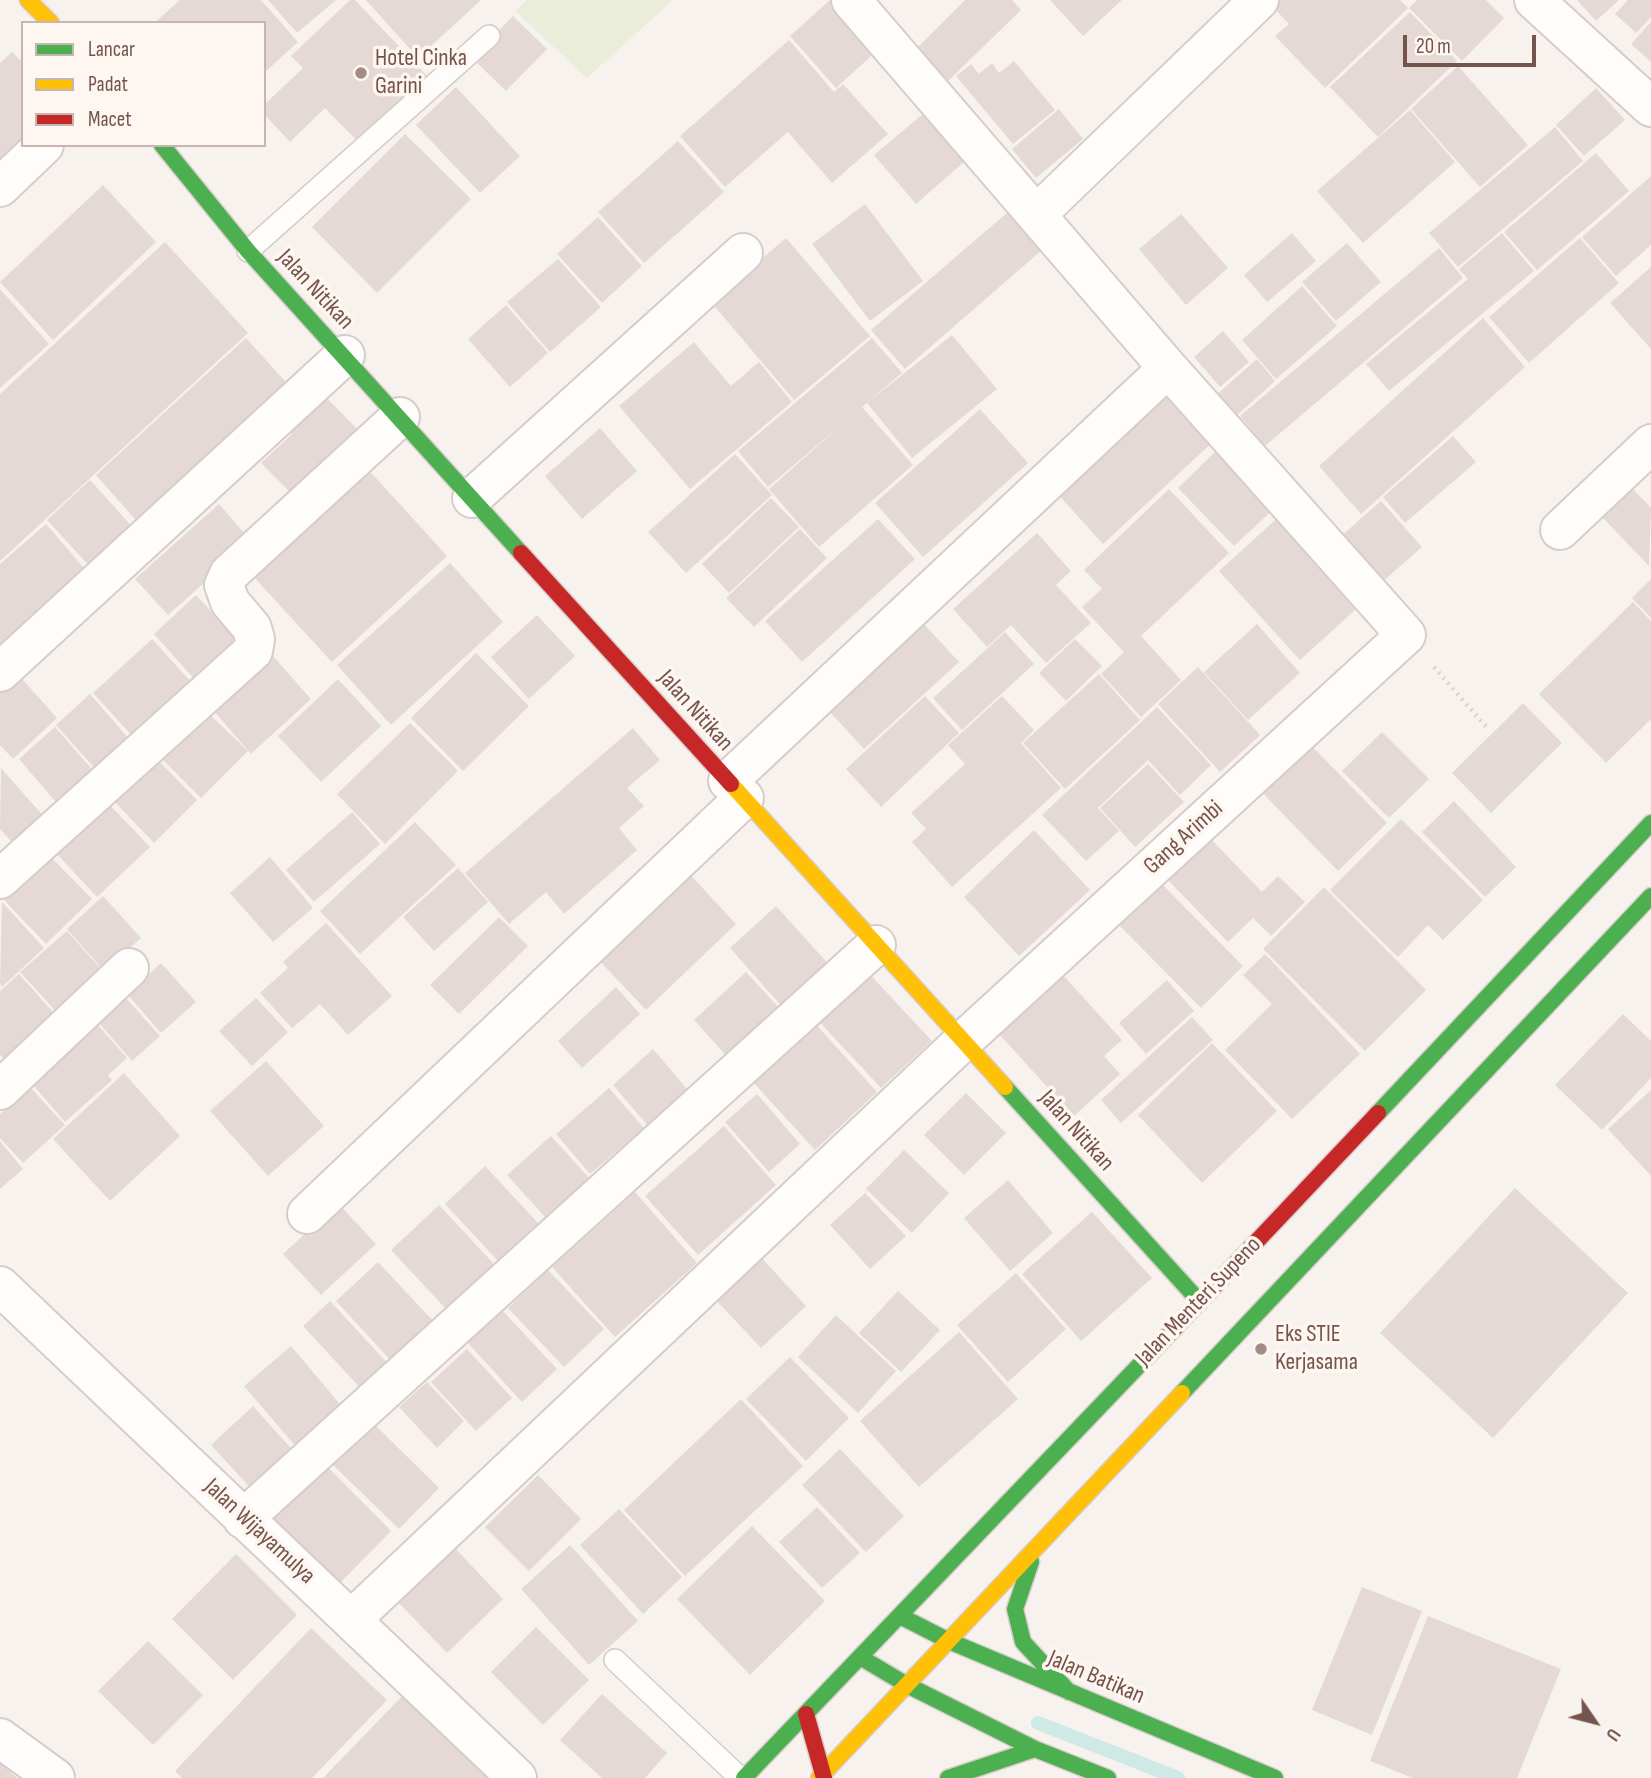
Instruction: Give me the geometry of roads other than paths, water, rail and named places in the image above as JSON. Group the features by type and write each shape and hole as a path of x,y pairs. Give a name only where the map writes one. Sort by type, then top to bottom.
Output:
{"main road":[{"path":"28,0 49,21"},
{"name":"Jalan Nitikan","path":"164,147 248,251 1200,1302"},
{"name":"Jalan Menteri Supeno","path":"742,1778 1200,1302 1651,823"},
{"name":"Jalan Menteri Supeno","path":"823,1776 1650,898"},
{"path":"1035,1550 1015,1609 1023,1642 1069,1692"},
{"name":"Jalan Batikan","path":"900,1616 949,1641 1275,1778"},
{"path":"860,1657 908,1685 1035,1749 1108,1778"},
{"path":"806,1714 823,1776"},
{"path":"948,1778 1035,1749"}],"street":[{"path":"307,1214 1168,368 851,0"},
{"path":"1036,215 1259,0"},
{"path":"1534,0 1651,107"},
{"path":"0,187 42,147"},
{"path":"472,498 743,253"},
{"path":"0,672 345,355"},
{"name":"Gang Arimbi","path":"352,1619 963,1041 1406,635 1168,368"},
{"path":"0,878 253,651 255,639 252,628 230,602 224,585 229,574 400,416"},
{"path":"1560,530 1651,444"},
{"path":"243,1519 876,945"},
{"path":"0,1090 129,968"},
{"name":"Jalan Wijayamulya","path":"0,1286 517,1778"},
{"path":"0,1738 55,1778"}],"lane":[{"path":"248,251 489,36"},
{"path":"615,1660 742,1778"}],"waterway":[{"path":"1038,1723 1178,1778"}],"place":[{"name":"Hotel Cinka Garini","path":"361,73"},
{"name":"Eks STIE Kerjasama","path":"1261,1349"}]}
